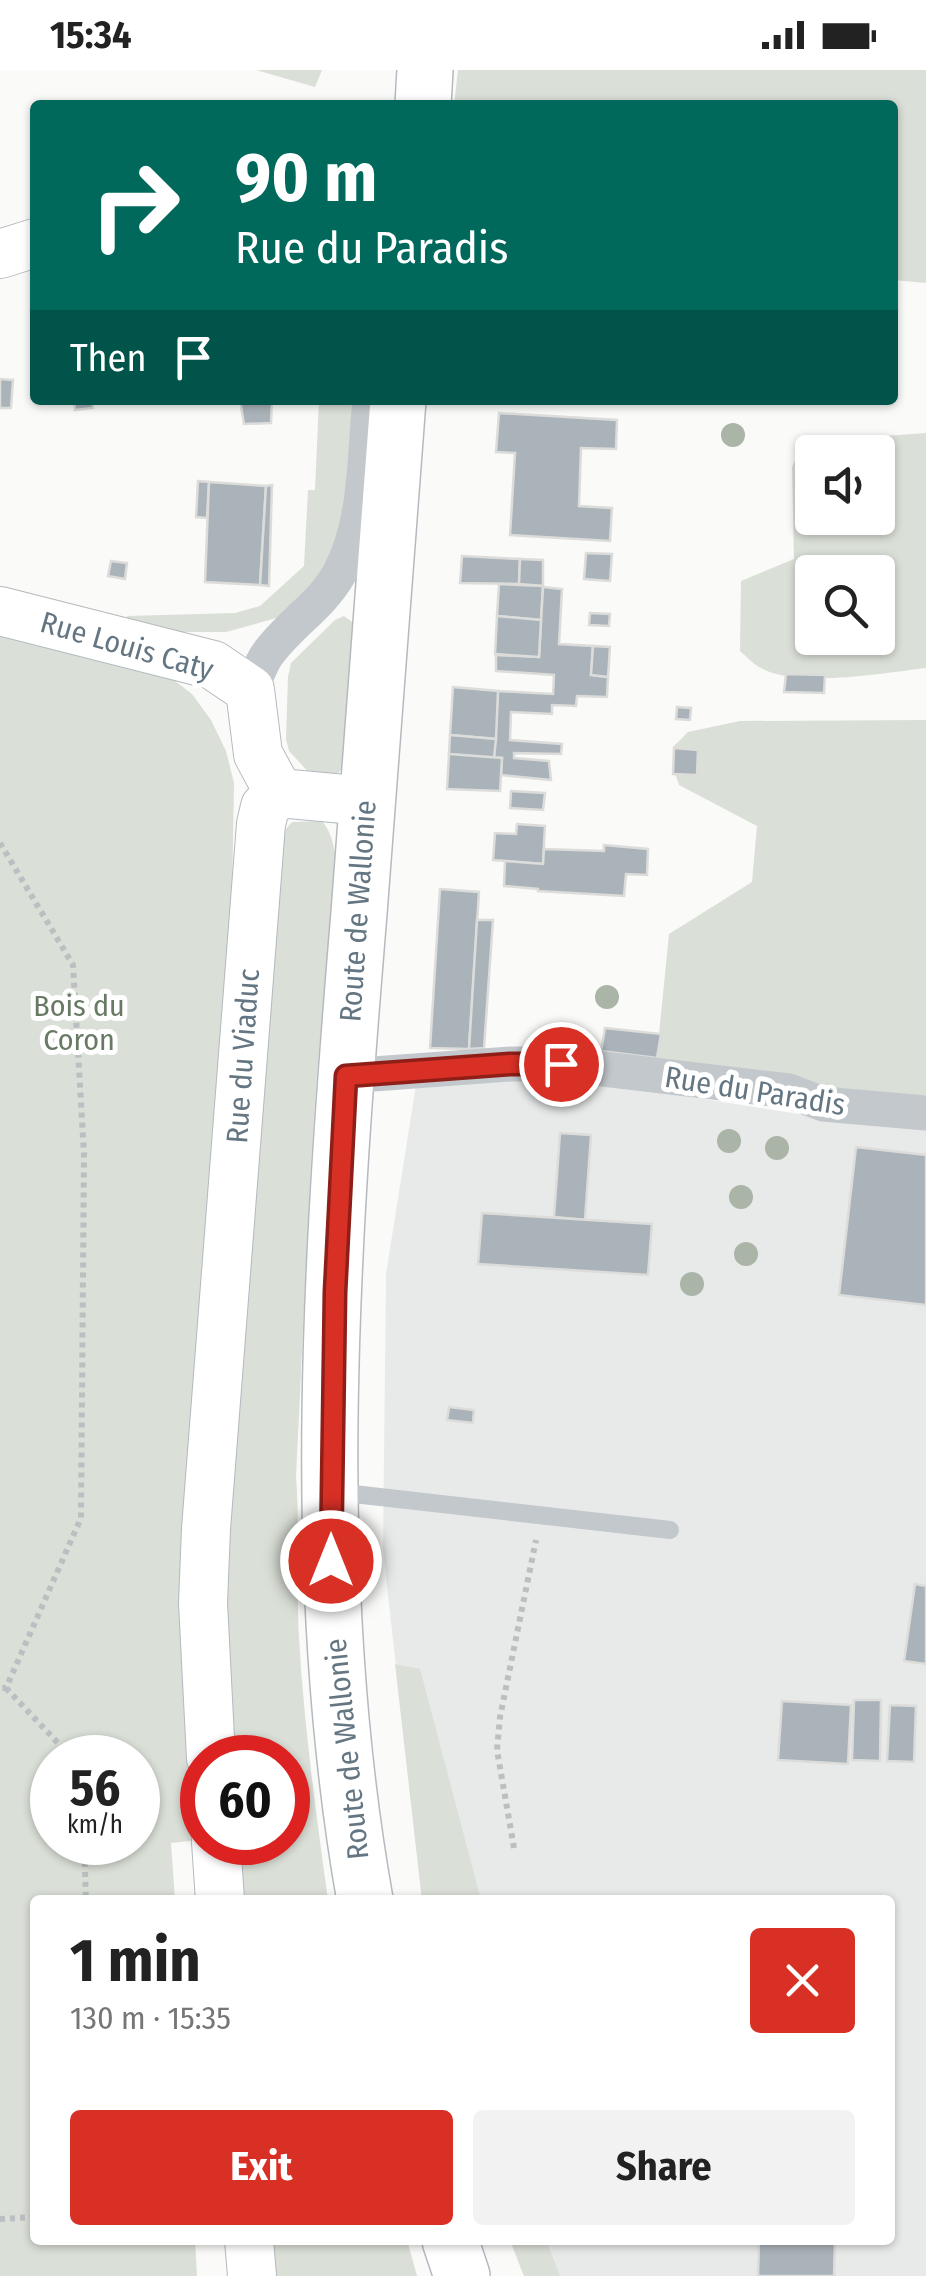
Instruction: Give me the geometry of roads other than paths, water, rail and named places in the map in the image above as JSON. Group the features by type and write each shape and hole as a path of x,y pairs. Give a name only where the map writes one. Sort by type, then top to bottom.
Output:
{"main road":[{"path":"423,100 426,70"},
{"name":"Route de Wallonie","path":"363,1895 350,1818 338,1689 330,1491 346,1076 398,405"},
{"path":"452,2245 462,2276"}],"street":[{"path":"0,254 30,245"},
{"path":"366,801 279,793 258,754 250,690 268,655 315,607 338,576 349,552 358,517 369,405"},
{"name":"Rue Louis Caty","path":"0,612 213,666 250,690"},
{"name":"Rue du Viaduc","path":"210,1735 203,1604 206,1529 261,824 265,808 279,793"},
{"name":"Rue du Paradis","path":"346,1076 561,1064 789,1091 823,1104 926,1113"},
{"path":"218,1865 220,1895"},
{"path":"249,2245 252,2276"}],"lane":[{"path":"330,1491 670,1530"}],"park label":[{"name":"Bois du Coron","path":"79,1023"}]}
